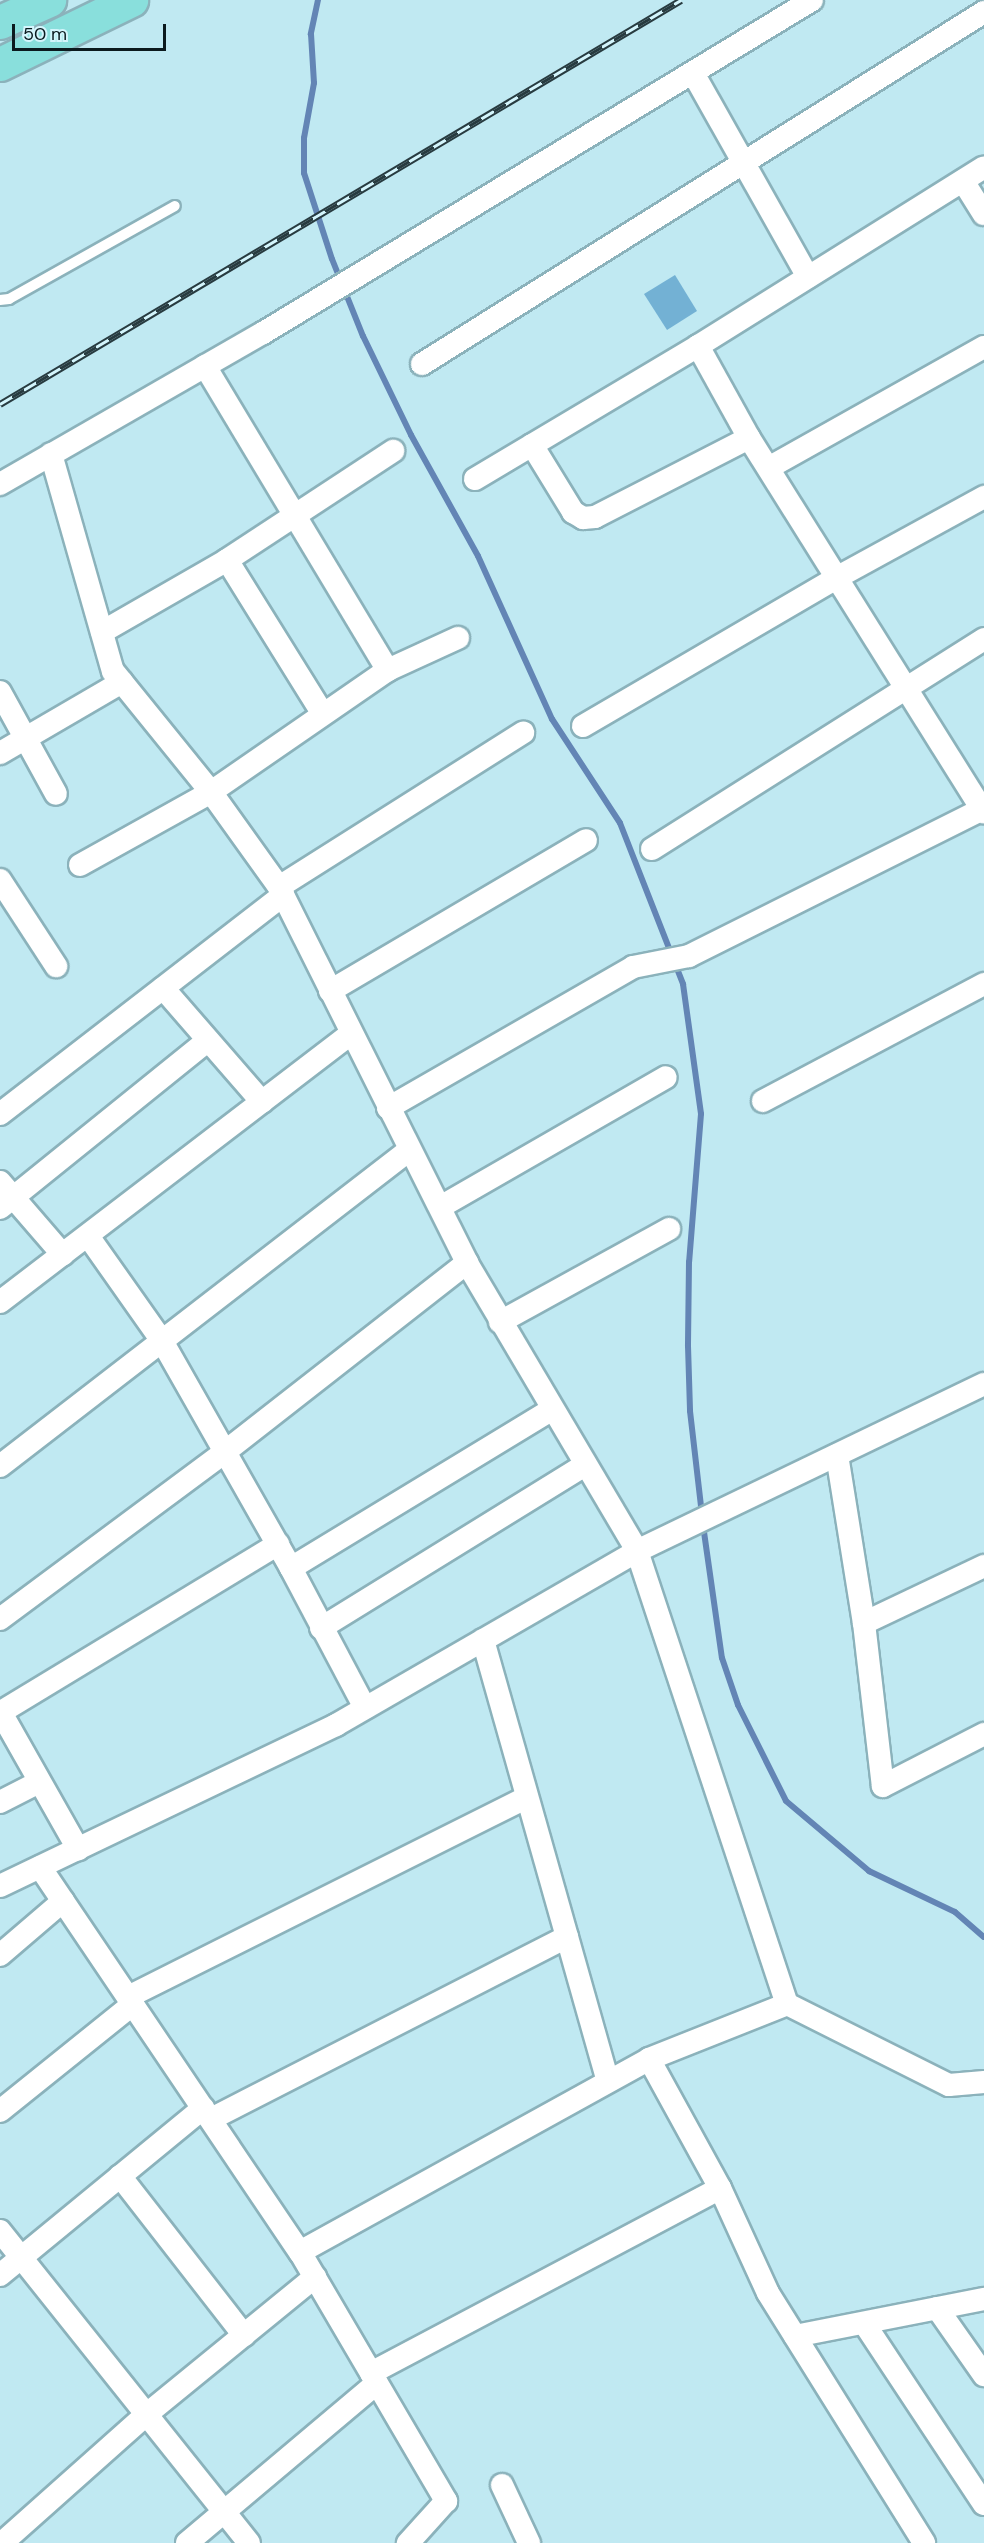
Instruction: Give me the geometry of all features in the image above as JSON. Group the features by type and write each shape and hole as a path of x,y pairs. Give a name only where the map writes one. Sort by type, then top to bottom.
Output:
{"main road":[{"path":"0,22 49,0"},
{"path":"0,64 131,0"}],"street":[{"path":"0,484 359,275 812,0"},
{"path":"422,364 984,12"},
{"path":"693,73 808,277"},
{"path":"474,479 698,346 984,167"},
{"path":"963,181 984,214"},
{"path":"388,1108 633,967 654,960 689,956 983,809 836,578 770,467 748,438 698,346"},
{"path":"770,467 984,347"},
{"path":"205,366 298,516 388,670"},
{"path":"532,445 573,512 583,518 595,517 748,438"},
{"path":"102,632 298,516 393,451"},
{"path":"51,454 114,671 211,792 281,891 408,1150 441,1206 467,1263 637,1551 787,2004 949,2085 984,2082"},
{"path":"583,726 836,578 984,497"},
{"path":"227,560 323,714"},
{"path":"80,865 211,792 388,670 458,638"},
{"path":"652,849 984,639"},
{"path":"0,753 122,682"},
{"path":"0,692 57,794"},
{"path":"2,1110 163,988 281,891 523,733"},
{"path":"330,991 586,840"},
{"path":"2,888 56,966"},
{"path":"163,988 262,1102"},
{"path":"763,1101 983,988"},
{"path":"0,1302 351,1034"},
{"path":"63,1255 4,1196 208,1040"},
{"path":"441,1206 666,1077"},
{"path":"0,1466 408,1150"},
{"path":"500,1322 669,1229"},
{"path":"88,1236 162,1341 278,1544 365,1708"},
{"path":"0,1619 226,1451 467,1263"},
{"path":"0,1887 365,1708 637,1551 984,1384"},
{"path":"291,1568 552,1409"},
{"path":"837,1455 864,1623 883,1786 984,1734"},
{"path":"321,1628 585,1465"},
{"path":"78,1849 2,1718 278,1544"},
{"path":"864,1623 984,1566"},
{"path":"483,1640 608,2081"},
{"path":"0,1802 39,1782"},
{"path":"0,2111 131,2001 528,1797"},
{"path":"40,1867 300,2252 446,2501 408,2543"},
{"path":"0,1955 63,1901"},
{"path":"0,2275 120,2176 207,2113 567,1937"},
{"path":"300,2252 649,2059 787,2004"},
{"path":"649,2059 720,2188 768,2293 924,2543"},
{"path":"120,2176 244,2335"},
{"path":"187,2543 374,2378 720,2188"},
{"path":"0,2231 249,2543"},
{"path":"1,2542 147,2414 315,2277"},
{"path":"795,2336 984,2299"},
{"path":"937,2308 984,2375"},
{"path":"864,2323 984,2504"},
{"path":"502,2485 529,2543"}],"lane":[{"path":"0,300 9,299 175,206"}],"building":[{"path":"675,275 697,311 667,330 644,294"}],"waterway":[{"path":"318,0 311,34 314,83 304,138 304,173 332,259 363,336 411,435 478,556 552,719 620,823 683,984 701,1114 689,1262 688,1346 690,1411 702,1515"},
{"path":"703,1525 722,1658 738,1705 786,1801 869,1871 955,1912 984,1937"}],"railway":[{"path":"0,404 681,0"}]}
